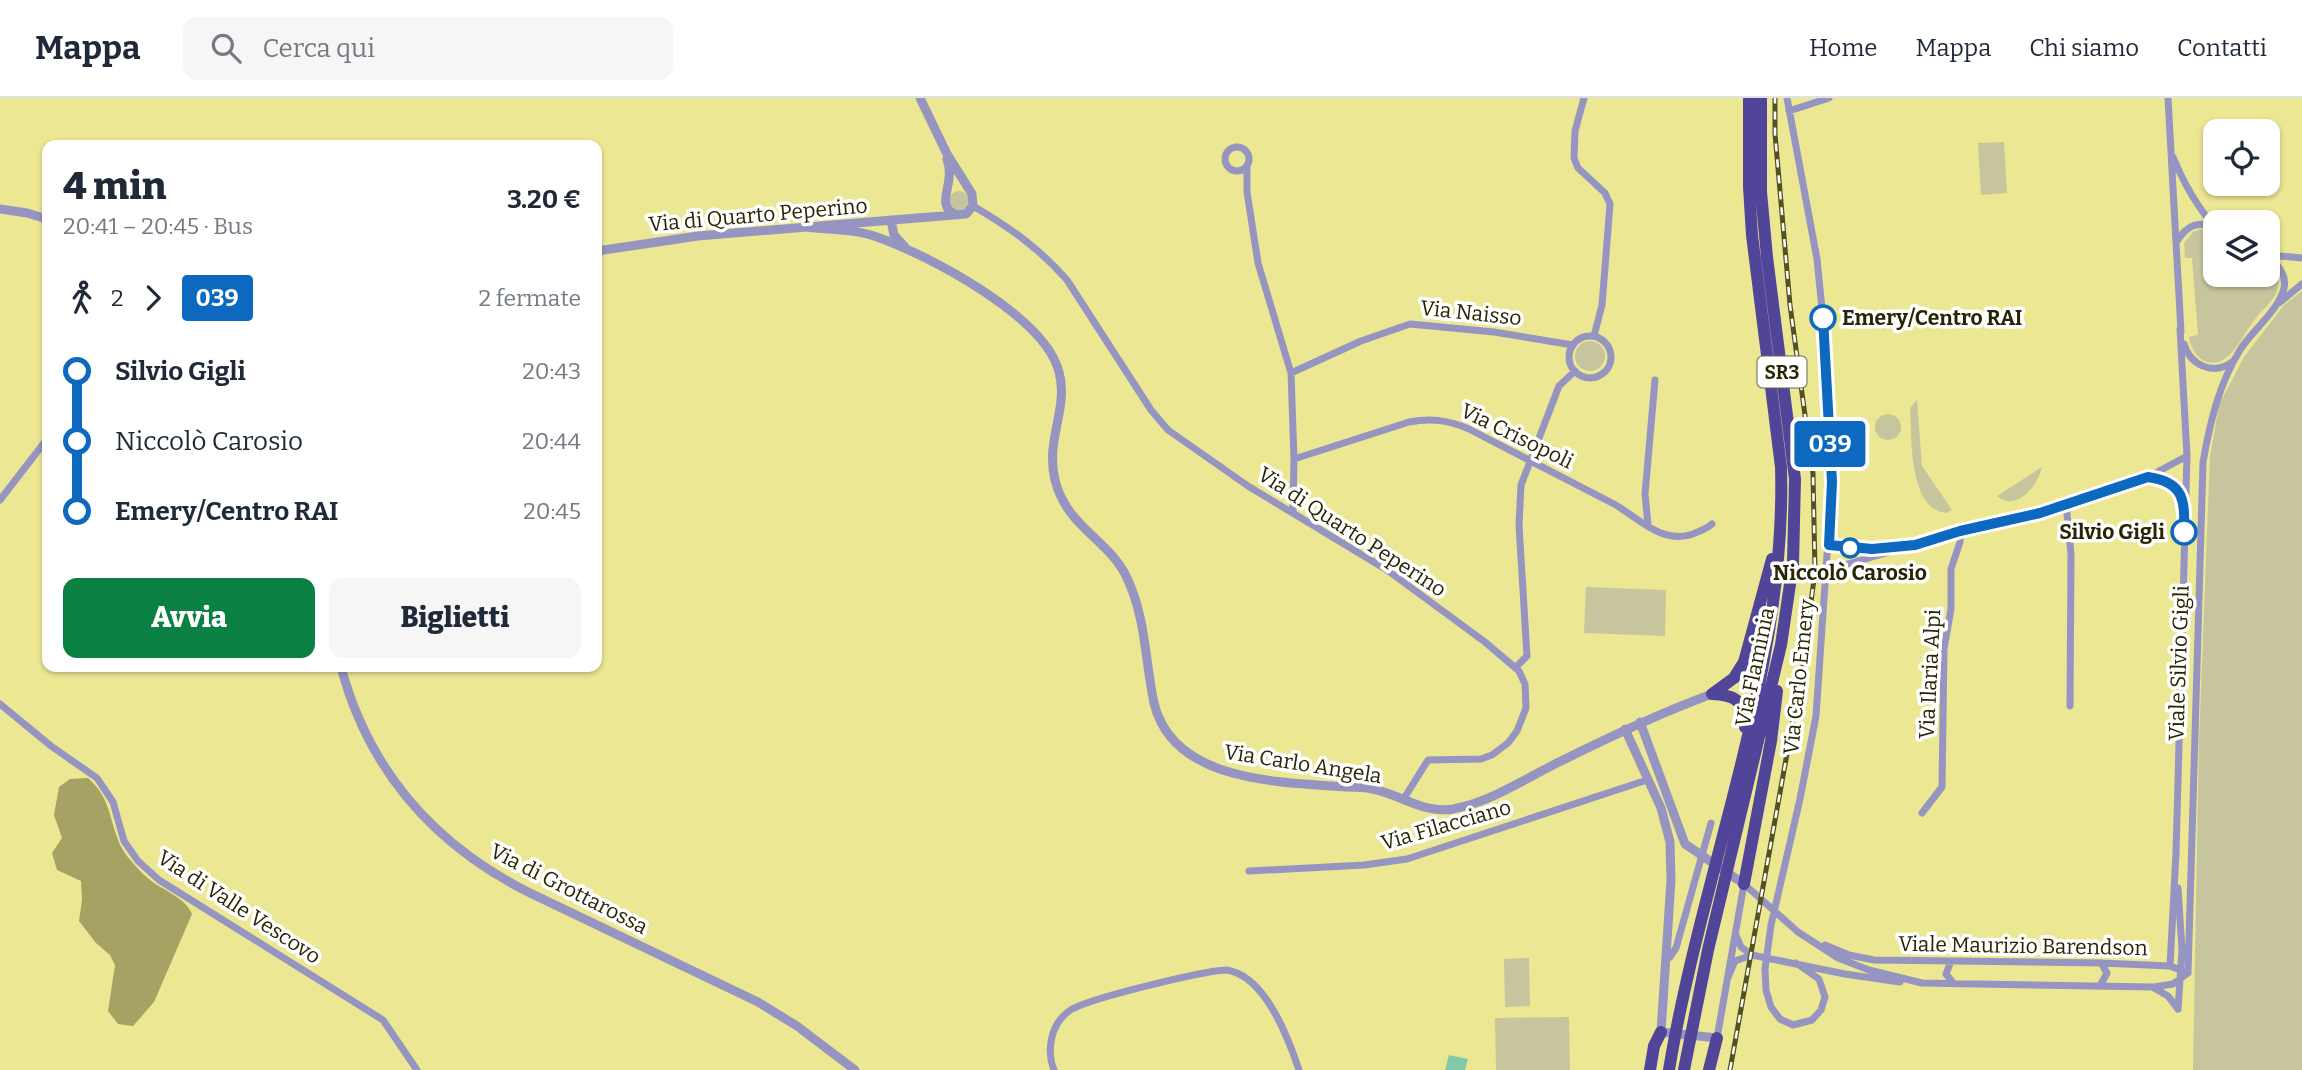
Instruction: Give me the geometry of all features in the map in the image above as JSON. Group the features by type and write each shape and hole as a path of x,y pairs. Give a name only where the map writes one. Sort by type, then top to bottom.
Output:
{"highway":[{"name":"Via Flaminia","path":"1669,1070 1690,966 1764,660 1776,593 1782,503 1778,436 1752,235 1749,98"},
{"name":"Via Flaminia","path":"1684,1070 1708,950 1781,645 1792,579 1796,497 1761,192 1761,98"},
{"path":"1712,694 1734,678 1746,656 1775,547 1782,503"},
{"path":"1744,884 1775,711 1781,645"},
{"path":"1712,694 1729,695 1739,702 1745,718 1745,741"},
{"path":"1650,1070 1652,1052 1661,1032"},
{"path":"1710,1070 1717,1038"}],"street":[{"path":"920,98 947,154 973,196 973,206 968,213 958,215 949,211 946,197 950,172 947,154"},
{"path":"1584,98 1575,131 1574,158 1578,168 1605,193 1610,204 1602,305 1594,336"},
{"name":"Via Carlo Emery","path":"1787,98 1813,232 1823,319 1832,482 1818,705 1805,776 1771,925 1765,970 1766,990 1771,1007 1780,1019 1793,1025 1812,1020 1825,1001 1821,981 1796,963"},
{"path":"1789,111 1829,98"},
{"name":"Viale Silvio Gigli","path":"2168,98 2187,456 2176,853"},
{"path":"2171,150 2182,180 2203,214"},
{"path":"1244,168 1258,263 1291,373 1293,511"},
{"path":"923,218 939,208 956,187 967,189"},
{"name":"Via di Quarto Peperino","path":"973,206 1019,234 1059,271 1151,410 1168,430 1248,486 1387,570 1516,667"},
{"path":"0,209 42,218"},
{"name":"Via di Quarto Peperino","path":"602,250 698,236 958,215"},
{"path":"891,220 894,235 906,249"},
{"path":"875,221 885,240"},
{"path":"2176,241 2191,225 2203,223"},
{"path":"806,228 863,233 885,240"},
{"name":"Via di Quarto Peperino","path":"885,240 906,249"},
{"name":"Via Carlo Angela","path":"906,249 950,270 1006,309 1043,341 1054,358 1059,371 1062,398 1052,443 1055,481 1071,514 1084,531 1121,566 1127,578 1138,605 1154,702 1162,726 1172,741 1196,760 1225,771 1282,781 1373,789 1403,800"},
{"path":"2280,257 2302,258"},
{"path":"2276,306 2284,287 2284,275 2280,267"},
{"name":"Viale Silvio Gigli","path":"2184,971 2203,461 2219,393 2235,360 2260,324 2302,284"},
{"name":"Via Naisso","path":"1291,373 1361,341 1410,324 1494,332 1573,345"},
{"path":"2180,329 2186,352 2196,364 2211,369 2226,366 2235,360"},
{"path":"1594,336 1608,346 1610,364 1603,374 1592,378 1575,371 1569,358 1573,345 1582,338 1594,336"},
{"path":"1575,371 1559,386 1521,485 1519,525 1527,656 1516,667 1524,679 1526,700 1521,724 1513,738 1500,750 1481,759 1427,761 1403,800 1436,810 1458,808 1502,793 1625,729 1712,694"},
{"path":"1648,525 1645,494 1655,380"},
{"name":"Via Crisopoli","path":"1294,459 1409,422 1432,419 1459,424 1635,515 1661,534 1675,538 1706,529 1712,524"},
{"path":"0,499 42,445"},
{"path":"1827,570 1960,531 2040,513 2148,477 2187,456"},
{"path":"2148,477 2165,480 2176,488 2185,505"},
{"path":"2066,504 2071,554 2070,706"},
{"name":"Via Ilaria Alpi","path":"1922,813 1942,788 1944,649 1951,609 1951,569 1960,542 1960,531"},
{"path":"1829,545 1872,549 1915,545"},
{"name":"Via di Grottarossa","path":"343,672 360,723 383,766 416,810 459,850 491,872 528,892 758,1002 797,1026 855,1070"},
{"name":"Via di Valle Vescovo","path":"0,704 51,746 97,778 113,802 124,841 138,861 159,880 383,1020 417,1070"},
{"name":"Viale Maurizio Barendson","path":"1640,722 1685,844 1744,884 1798,932 1851,964 1922,983 2154,987 2179,982"},
{"path":"1625,729 1661,808 1670,842 1671,880 1661,1032 1717,1038 1744,884"},
{"name":"Via Filacciano","path":"1249,871 1364,865 1407,859 1647,780"},
{"path":"1666,959 1675,947 1711,823"},
{"path":"2154,987 2168,996 2178,1009 2179,982 2184,971 2176,853"},
{"name":"Viale Maurizio Barendson","path":"1808,938 1837,951 1865,959 2169,966 2176,853"},
{"path":"1735,930 1739,944 1752,955"},
{"path":"1727,980 1737,960 1752,955 1872,979 1922,983"},
{"path":"1951,961 1946,974 1954,984"},
{"path":"2101,963 2107,974 2101,986"},
{"path":"2169,966 2184,971"},
{"path":"1054,1070 1051,1042 1062,1017 1070,1009 1097,999 1226,970 1244,976 1259,988 1284,1032 1299,1070"}],"shaded area":[{"path":"2004,142 2007,193 1981,195 1978,143"},
{"path":"959,191 966,194 969,201 966,208 959,211 952,208 949,201 952,194"},
{"path":"2203,231 2203,287 2278,287 2275,296 2234,350 2227,357 2213,363 2197,355 2189,337 2198,335 2192,258 2185,258 2184,243 2193,232"},
{"path":"2302,291 2302,1070 2193,1070 2199,740 2210,457 2219,405 2244,357 2284,305"},
{"path":"1590,341 1601,345 1605,356 1601,367 1590,371 1579,367 1575,356 1579,345"},
{"path":"1917,400 1922,466 1952,510 1946,513 1934,508 1925,499 1914,470 1910,408"},
{"path":"1888,414 1897,418 1901,427 1897,436 1888,440 1879,436 1875,427 1879,418"},
{"path":"2042,467 2036,482 2026,495 2012,501 1997,496"},
{"path":"1586,587 1666,590 1665,636 1584,633"},
{"path":"88,778 103,796 127,856 150,880 184,903 192,914 154,1002 133,1026 118,1024 108,1011 115,965 110,955 96,943 79,921 81,881 57,870 52,853 62,838 54,815 59,787 70,779"},
{"path":"1529,958 1530,1006 1505,1007 1504,959"},
{"path":"1569,1017 1570,1070 1496,1070 1495,1018"},
{"path":"1449,1055 1468,1059 1465,1070 1445,1070"}],"railway":[{"path":"1730,1070 1803,665 1815,571 1813,474 1790,305 1775,134 1775,98"}],"bus line":[{"name":"039","path":"1823,318 1832,482 1829,545 1872,549 1915,545 1960,531 2040,513 2148,477 2165,480 2176,488 2185,505 2184,532"}],"place":[{"name":"Emery/Centro RAI","path":"1823,318"},
{"name":"Silvio Gigli","path":"2184,532"},
{"name":"Niccolò Carosio","path":"1850,548"}]}
